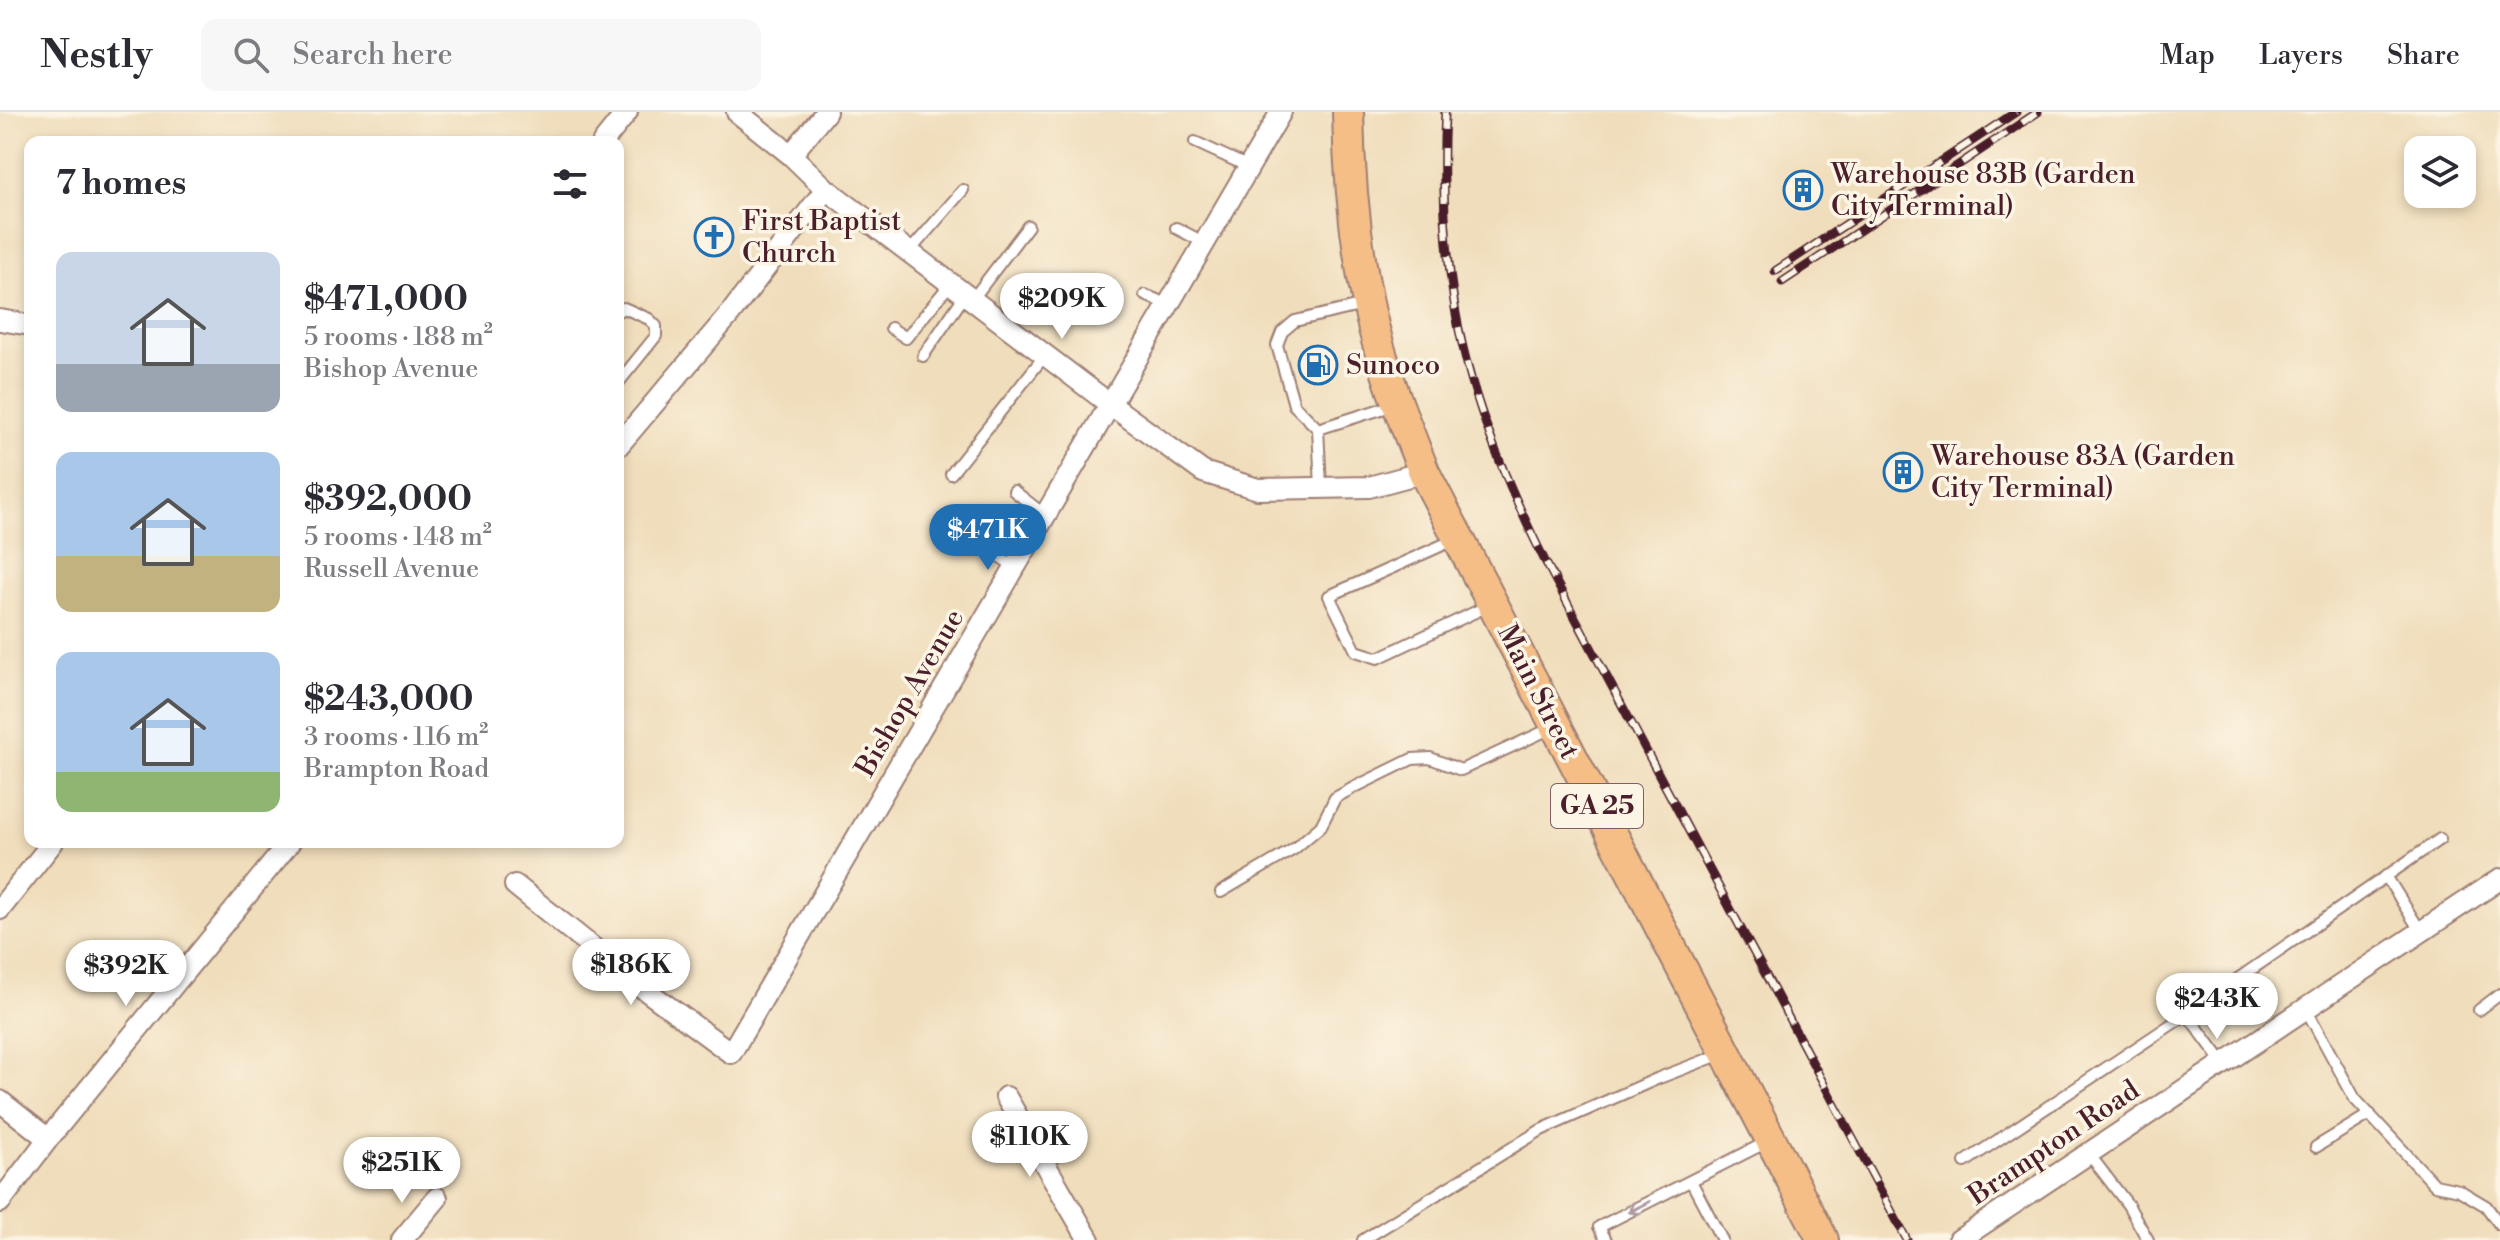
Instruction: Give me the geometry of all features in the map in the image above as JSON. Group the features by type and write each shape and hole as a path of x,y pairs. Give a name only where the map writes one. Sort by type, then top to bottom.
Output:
{"main road":[{"name":"Main Street","path":"1348,112 1354,223 1368,304 1387,374 1424,472 1823,1240"}],"street":[{"path":"608,136 627,112"},
{"path":"737,112 791,155 826,189 1203,472 1258,489 1369,487 1424,472"},
{"path":"791,155 826,112"},
{"name":"Bishop Avenue","path":"515,885 644,989 731,1053 1281,112"},
{"path":"624,439 730,314 826,189"},
{"path":"0,320 24,324"},
{"path":"0,909 48,848"},
{"path":"0,1202 285,848"},
{"name":"Brampton Road","path":"1959,1240 2500,879"},
{"path":"1006,1097 1089,1240"},
{"path":"0,1101 48,1139"},
{"path":"402,1240 437,1198"}],"lane":[{"path":"1195,142 1249,167"},
{"path":"909,252 963,190"},
{"path":"891,328 906,338 963,293 1028,226"},
{"path":"1176,228 1205,243"},
{"path":"923,356 963,293"},
{"path":"1145,295 1169,305"},
{"path":"1321,487 1318,429 1294,405 1277,345 1282,332 1295,321 1368,304"},
{"path":"624,308 649,319 656,326 656,336 624,376"},
{"path":"951,474 1045,355"},
{"path":"1318,429 1398,404"},
{"path":"1014,491 1046,516"},
{"path":"971,537 1016,568"},
{"path":"1458,538 1329,596 1356,651 1378,658 1492,604"},
{"path":"1221,892 1294,849 1321,826 1335,798 1412,759 1430,758 1461,770 1556,726"},
{"path":"1965,1162 2187,1014 2440,839"},
{"path":"2386,876 2421,932"},
{"path":"2479,1010 2500,994"},
{"path":"2306,1009 2355,1099 2435,1185 2459,1190 2486,1206 2500,1225"},
{"path":"2187,1014 2224,1064"},
{"path":"1363,1240 1541,1130 1726,1052"},
{"path":"2316,1147 2370,1114"},
{"path":"1606,1240 1599,1227 1771,1140"},
{"path":"2089,1154 2128,1205 2148,1240"},
{"path":"1691,1181 1722,1240"}],"railway":[{"path":"1445,112 1444,204 1459,329 1477,397 1514,496 1544,559 1907,1240"},
{"path":"1775,271 2016,112"},
{"path":"1782,282 2038,112"}],"place":[{"name":"Warehouse 83B (Garden City Terminal)","path":"1803,190"},
{"name":"First Baptist Church","path":"714,237"},
{"name":"Sunoco","path":"1318,365"},
{"name":"Warehouse 83A (Garden City Terminal)","path":"1903,472"}]}
